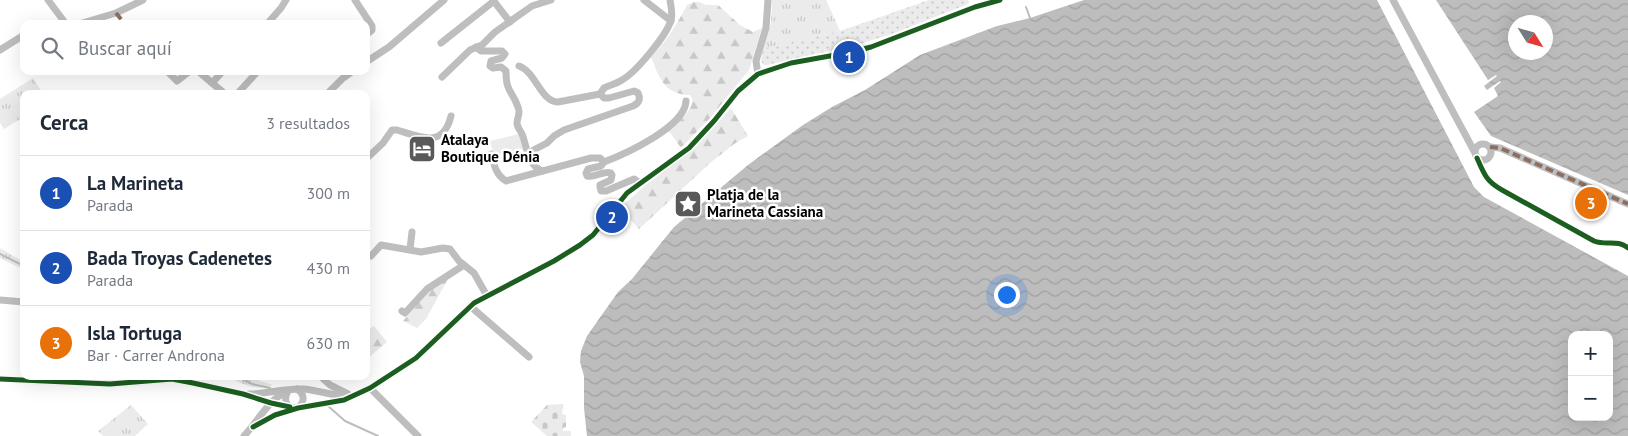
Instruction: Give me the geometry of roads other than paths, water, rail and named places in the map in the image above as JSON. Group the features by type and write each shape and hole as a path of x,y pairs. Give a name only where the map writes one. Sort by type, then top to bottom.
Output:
{"street":[{"path":"48,0 63,20"},
{"path":"91,20 143,0"},
{"path":"270,20 286,0"},
{"path":"355,0 368,20"},
{"path":"370,59 389,46 444,0"},
{"path":"441,42 494,0 510,22"},
{"path":"442,77 470,50 482,45 495,32 532,6 551,0"},
{"path":"644,0 671,21"},
{"path":"519,66 528,71 547,98 552,101 558,102 600,94 604,88 621,81 633,72 657,43 671,21 670,0"},
{"path":"758,74 756,62 766,28 768,0"},
{"path":"972,0 978,4"},
{"path":"253,427 271,416 298,408 344,400 370,388 416,358 470,306 554,261 589,239 627,192 689,148 738,91 758,74 791,64 871,47 978,4 1000,0"},
{"path":"1394,0 1490,184 1594,240 1603,243 1620,243 1628,248"},
{"path":"0,50 20,38"},
{"path":"476,47 481,51 502,51 505,54 502,58 491,61 490,66 493,68 501,67 506,71 506,86 518,107 518,126 535,168 542,171"},
{"path":"171,75 177,82 185,75"},
{"path":"203,75 212,83 216,90"},
{"path":"212,83 219,75"},
{"path":"240,90 254,75"},
{"path":"331,90 348,75"},
{"path":"528,153 547,143 558,133 633,106 639,100 638,93 634,91 605,99 600,94"},
{"path":"640,183 634,179 606,191 601,191 600,185 608,182 612,177 611,173 606,172 589,176 586,173 588,169 602,166 604,162 637,148 666,128 681,114 685,108 686,101"},
{"path":"370,155 383,143 392,130 433,139 446,129 451,116"},
{"path":"1463,131 1472,141 1484,144 1490,148 1500,148 1628,204"},
{"path":"1476,155 1476,147 1479,144"},
{"path":"1490,148 1486,172 1490,184"},
{"path":"491,154 496,170 506,181 591,158 600,158 604,162"},
{"path":"1476,155 1482,160 1487,159"},
{"path":"410,249 412,232"},
{"path":"371,256 381,245 421,252 450,249 474,273 487,296"},
{"path":"402,310 406,313 426,289 464,265"},
{"path":"0,300 20,302"},
{"path":"470,306 529,358"},
{"path":"0,378 20,379"},
{"path":"37,380 110,384 172,380 194,382 271,403 298,408"},
{"path":"324,380 338,390 349,394 357,394"},
{"path":"370,388 418,436"},
{"path":"290,390 285,401 290,407"},
{"path":"244,436 280,394 290,390 302,392 304,398 298,408"},
{"path":"243,394 310,390 338,395 357,394"}],"water":[{"path":"1084,0 1377,0 1474,187 1484,197 1628,276 1628,436 587,436 584,408 584,376 580,362 581,351 587,336 618,292 632,279 674,227 748,165 803,125 865,90 920,55 997,26 1030,18"},
{"path":"1436,0 1628,0 1628,195 1491,136 1474,112 1498,96 1494,88 1500,81 1487,90 1484,86 1496,75 1488,80"}],"waterway":[{"path":"1026,7 1030,18"},
{"path":"0,254 20,264"},
{"path":"244,380 252,384 270,388"},
{"path":"328,406 345,421 378,436"}],"place":[{"name":"La Marineta","path":"849,57"},
{"name":"Atalaya Boutique Dénia","path":"422,149"},
{"name":"Isla Tortuga","path":"1591,203"},
{"name":"Platja de la Marineta Cassiana","path":"688,204"},
{"name":"Bada Troyas Cadenetes","path":"612,217"}]}
